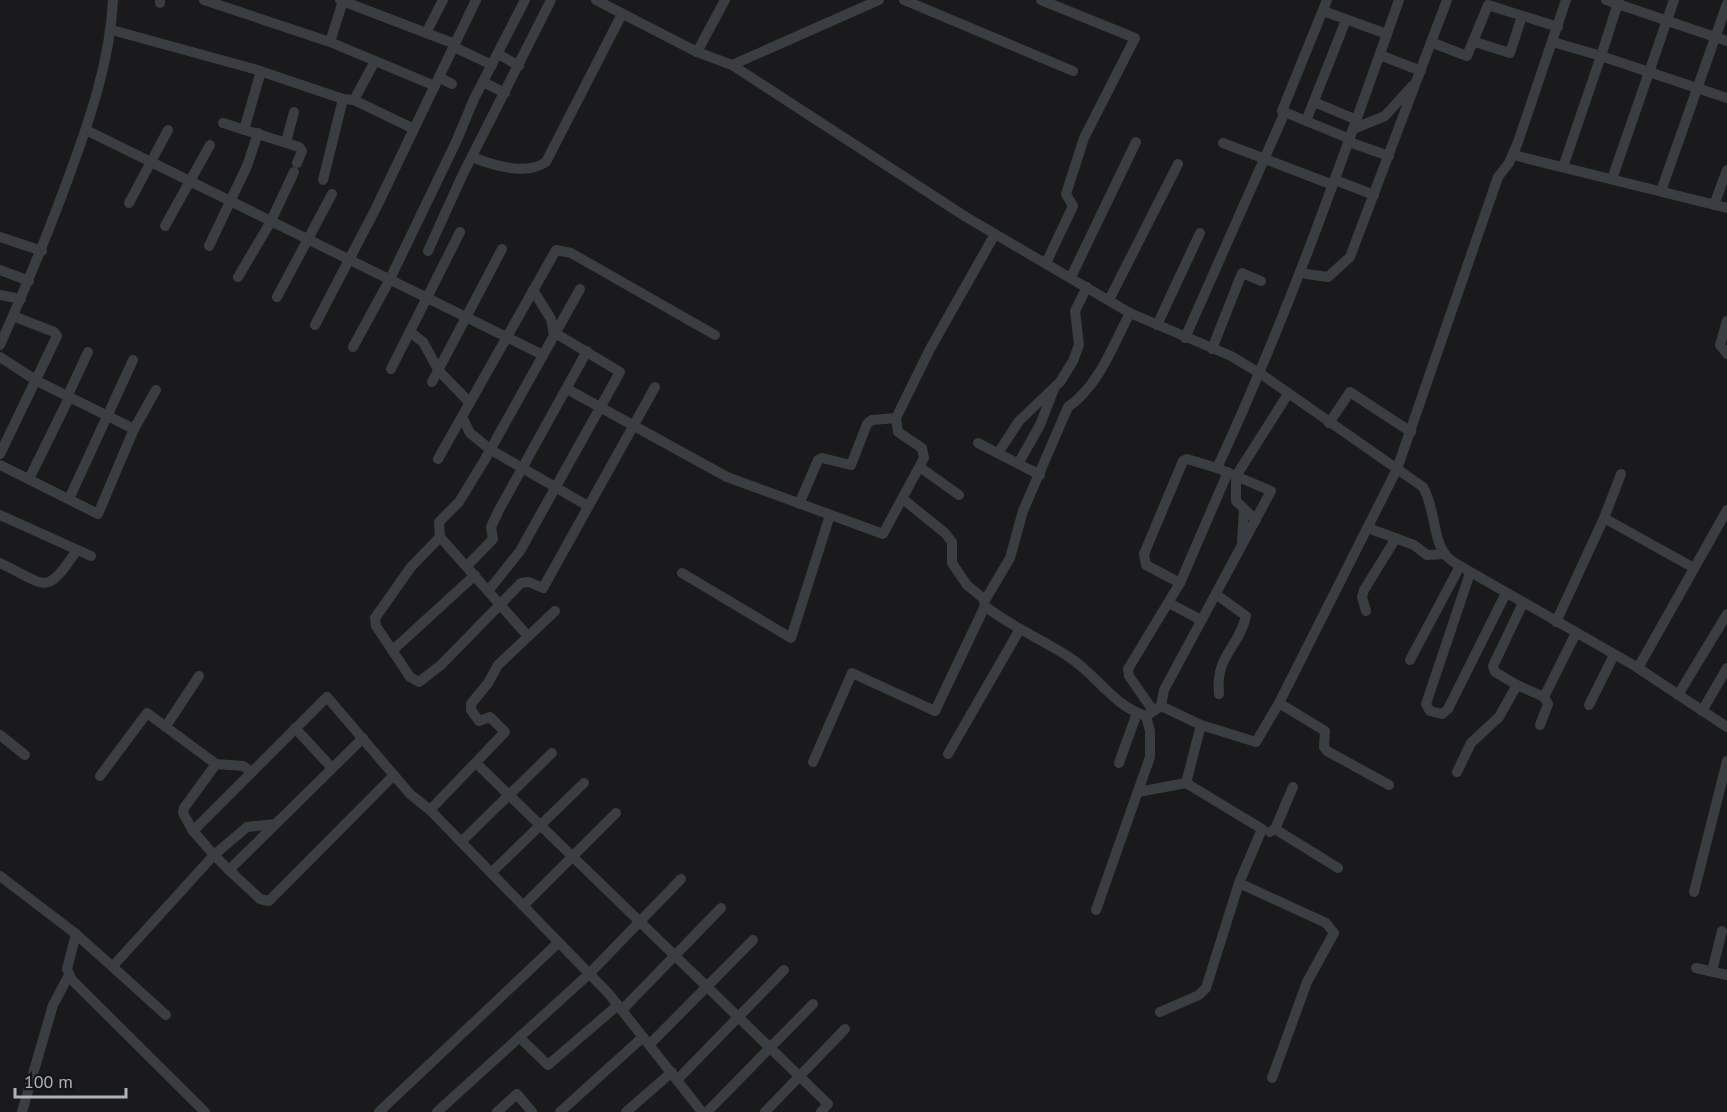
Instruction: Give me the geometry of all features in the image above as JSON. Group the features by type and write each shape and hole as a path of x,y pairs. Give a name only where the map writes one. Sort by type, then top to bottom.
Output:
{"street":[{"path":"0,345 42,252 87,130 112,30 113,0"},
{"path":"204,0 230,4 375,61 437,82 452,84"},
{"path":"426,33 443,0"},
{"path":"315,325 476,0"},
{"path":"353,347 389,281 483,82 525,0"},
{"path":"428,251 473,154 551,0"},
{"path":"596,0 697,52 732,65 860,151 995,234 1131,313 1230,356 1261,374 1423,487 1431,500 1439,540 1445,554 1460,567 1638,668 1727,727"},
{"path":"697,52 725,0"},
{"path":"732,65 879,0"},
{"path":"904,0 1073,71"},
{"path":"1041,0 1135,38 1084,138 1066,194 1073,206 1046,263"},
{"path":"1327,0 1282,111 1306,121 1352,133 1385,116 1419,76"},
{"path":"1096,910 1130,807 1150,758 1149,711 1128,671 1180,583 1227,472 1261,374 1334,183 1400,0"},
{"path":"1300,273 1328,277 1345,264 1350,257 1433,43 1447,0"},
{"path":"904,500 945,533 952,542 952,564 967,585 985,603 1020,629 1069,657 1089,672 1118,702 1256,742 1279,703 1304,648 1397,469 1498,177 1513,155 1566,0"},
{"path":"1606,0 1619,2 1721,39"},
{"path":"1612,179 1674,0"},
{"path":"330,42 341,1 426,33 492,65"},
{"path":"1563,167 1619,2"},
{"path":"1661,191 1698,88 1721,39 1727,4"},
{"path":"1433,43 1467,56 1475,42 1488,5 1558,27"},
{"path":"1323,11 1387,34"},
{"path":"456,142 473,154 501,167 534,167 546,162 622,14"},
{"path":"1475,42 1510,53 1522,16"},
{"path":"1306,121 1346,20"},
{"path":"112,30 261,71 349,100 414,129"},
{"path":"1553,42 1727,98"},
{"path":"498,54 519,66"},
{"path":"1380,55 1419,76"},
{"path":"323,180 349,100 375,61"},
{"path":"244,130 261,71"},
{"path":"483,82 505,93"},
{"path":"1314,102 1352,133 1389,156"},
{"path":"1185,338 1285,111"},
{"path":"286,142 294,112"},
{"path":"223,123 302,148 296,168 270,223 238,277"},
{"path":"87,130 270,223 543,356"},
{"path":"129,203 168,130"},
{"path":"209,246 247,166 258,133"},
{"path":"1071,277 1136,142"},
{"path":"1223,143 1374,195"},
{"path":"165,226 210,146"},
{"path":"1513,155 1727,208"},
{"path":"1109,300 1178,164"},
{"path":"1714,205 1727,170"},
{"path":"277,297 332,194"},
{"path":"391,369 460,232"},
{"path":"1157,325 1200,233"},
{"path":"567,389 632,427 727,477 883,534 921,468 924,453 898,432 896,418 930,349 995,234"},
{"path":"0,237 42,252"},
{"path":"432,382 502,249"},
{"path":"438,459 552,255 560,249 715,335"},
{"path":"0,270 29,280"},
{"path":"1212,349 1242,273 1261,281"},
{"path":"1018,464 1040,425 1054,389 1076,353 1079,336 1075,311 1086,287"},
{"path":"527,635 502,603 440,537 439,522 459,502 491,450 580,289"},
{"path":"533,290 551,319 554,334"},
{"path":"0,295 21,299"},
{"path":"813,762 852,673 935,711 985,603 1010,558 1023,511 1068,407 1093,383 1131,313"},
{"path":"0,454 37,381 57,335 13,316"},
{"path":"1727,321 1720,345 1727,354"},
{"path":"410,332 427,346 439,371 470,403"},
{"path":"489,590 520,551 620,372 554,334"},
{"path":"393,650 471,570 493,539 491,527 587,351"},
{"path":"29,479 88,352"},
{"path":"0,357 68,398 134,429"},
{"path":"69,499 133,360"},
{"path":"440,537 411,567 375,618 376,626 410,677 417,682 423,681 524,582 543,588 655,387"},
{"path":"998,453 1019,421 1054,389"},
{"path":"0,465 98,514 134,429 156,390"},
{"path":"1329,423 1350,393 1410,432"},
{"path":"1227,472 1288,394"},
{"path":"462,417 470,433 491,450 588,506"},
{"path":"799,504 818,460 822,458 851,465 867,424 872,420 896,418"},
{"path":"978,442 1040,475"},
{"path":"1119,763 1193,641 1201,620 1217,595 1271,491 1227,472 1187,459 1183,461 1144,554 1146,565 1180,583"},
{"path":"921,468 959,495"},
{"path":"1227,472 1236,501 1256,520"},
{"path":"1556,622 1604,518 1621,474"},
{"path":"1242,546 1244,510"},
{"path":"1638,668 1727,510"},
{"path":"0,514 91,556"},
{"path":"682,573 791,638 830,515"},
{"path":"1604,518 1694,568"},
{"path":"1368,528 1414,545 1427,555 1445,554"},
{"path":"1366,611 1364,590 1396,538"},
{"path":"0,563 40,583 49,584 57,579 77,550"},
{"path":"1410,660 1460,567"},
{"path":"1470,573 1426,704 1430,711 1442,714 1448,709 1506,593"},
{"path":"1217,595 1246,616 1220,666 1217,676 1219,694"},
{"path":"1168,603 1201,620"},
{"path":"1523,603 1493,666 1495,672 1517,686 1544,698 1548,704 1540,724"},
{"path":"430,810 477,764 505,731 490,717 480,722 471,710 471,704 489,683 498,665 527,635 555,611"},
{"path":"1678,695 1727,614"},
{"path":"948,754 1020,629"},
{"path":"1544,698 1576,633"},
{"path":"1589,705 1614,655"},
{"path":"1702,711 1727,668"},
{"path":"166,726 199,676"},
{"path":"1457,772 1471,743 1499,717 1517,686"},
{"path":"194,831 327,697 410,794 430,810 620,1008 702,1112"},
{"path":"1279,703 1325,731 1324,749 1389,785"},
{"path":"100,776 147,713 216,764 243,766 252,772"},
{"path":"1186,783 1201,725"},
{"path":"295,728 332,768"},
{"path":"0,735 25,755"},
{"path":"229,870 363,738"},
{"path":"461,842 552,753"},
{"path":"1694,892 1727,761"},
{"path":"216,764 183,810 194,831 214,855 260,899 269,901 394,775"},
{"path":"477,764 542,824 828,1104 821,1112"},
{"path":"491,873 584,783"},
{"path":"1138,792 1186,783 1268,832 1275,829 1293,787"},
{"path":"523,906 616,813"},
{"path":"113,966 214,855 247,827 275,824"},
{"path":"1160,1012 1199,994 1206,988 1239,883 1262,829"},
{"path":"1275,829 1338,868"},
{"path":"0,876 76,934 166,1015"},
{"path":"436,1112 589,974 681,879"},
{"path":"1239,883 1326,923 1334,933 1307,982 1272,1078"},
{"path":"519,1037 548,1065 620,1008 721,908"},
{"path":"1712,971 1722,931"},
{"path":"22,1112 53,1005 69,975 68,963 76,934"},
{"path":"560,1112 647,1041 708,986 753,940"},
{"path":"379,1112 558,943"},
{"path":"1696,968 1727,975"},
{"path":"626,1112 675,1075 739,1016 784,970"},
{"path":"69,975 205,1112"},
{"path":"707,1112 813,1004"},
{"path":"765,1112 845,1029"},
{"path":"497,1112 517,1094 532,1112"}]}
